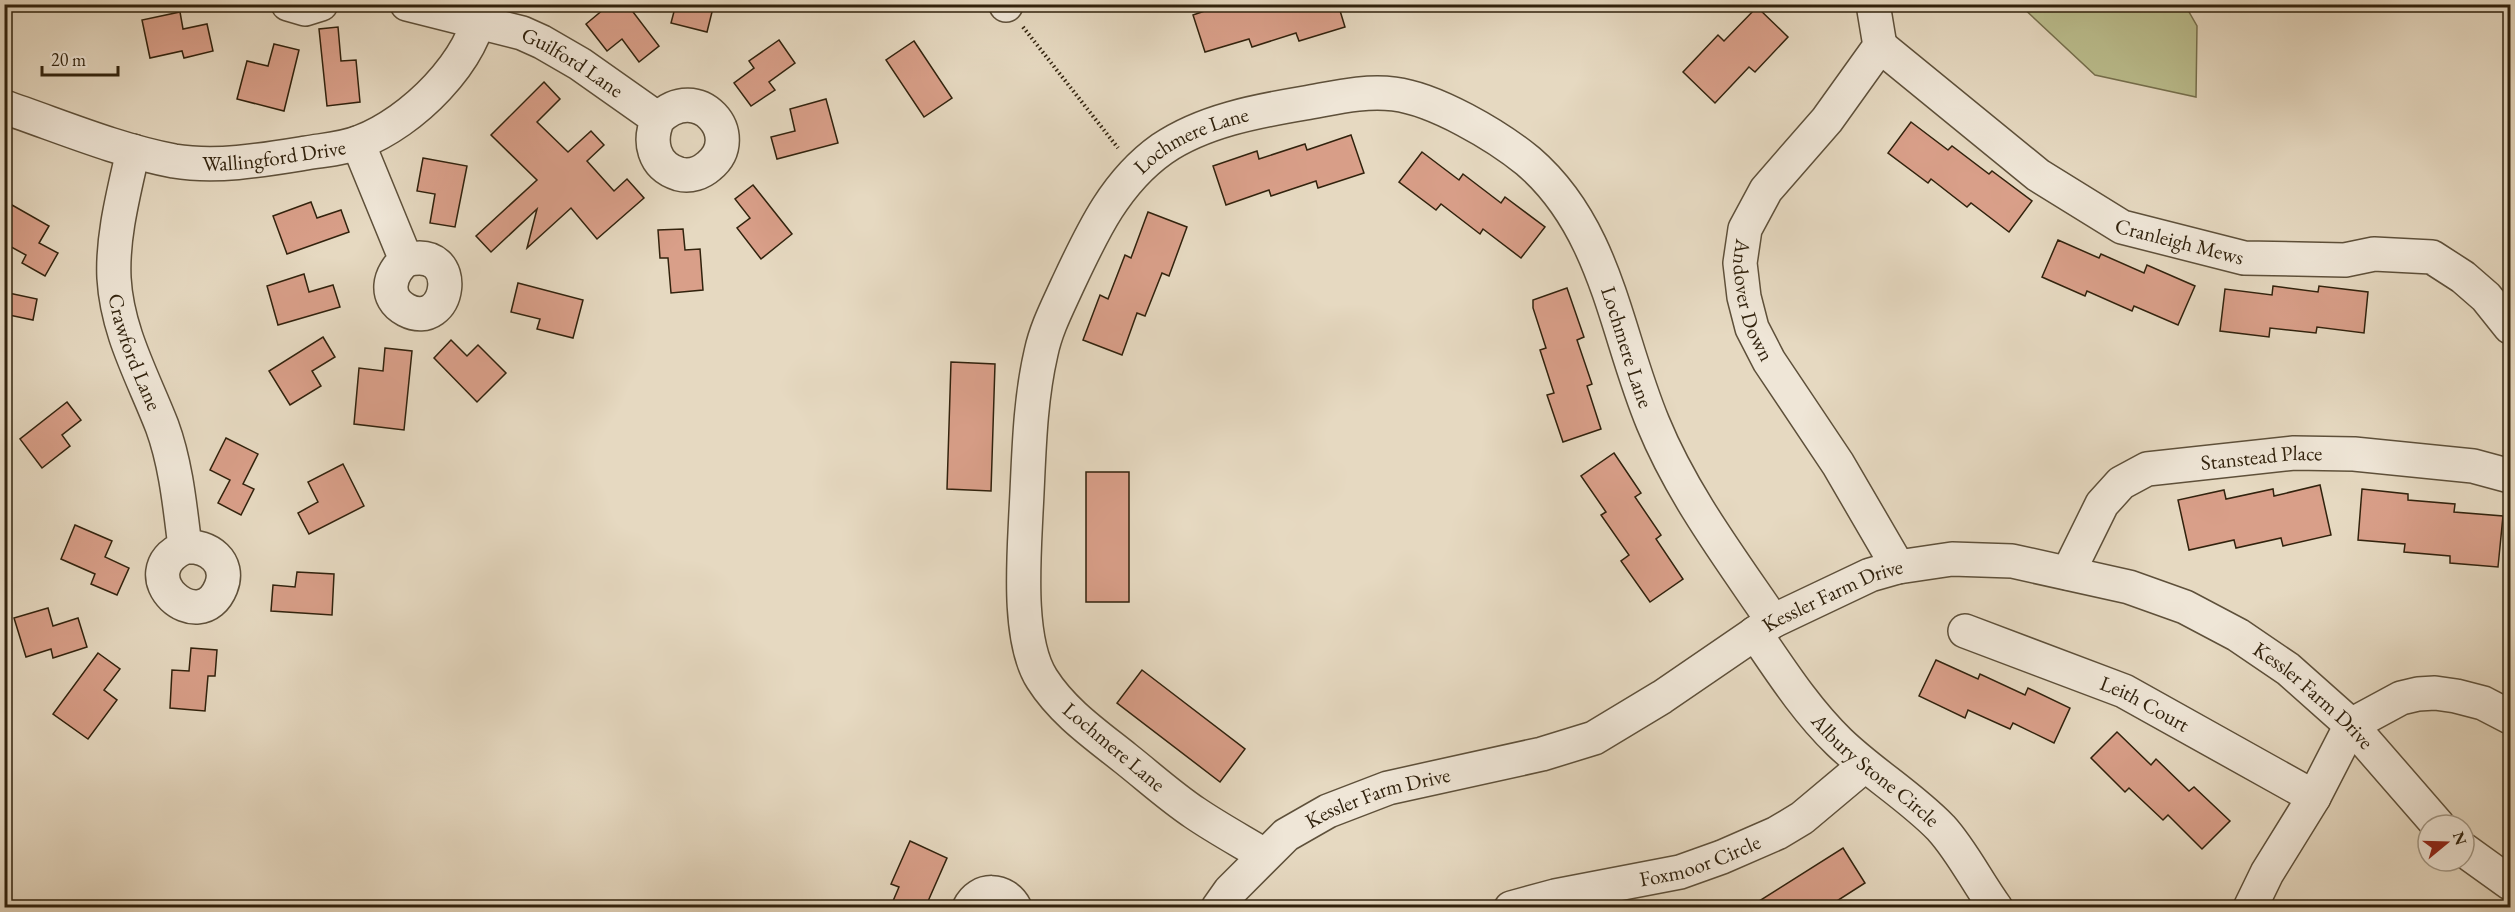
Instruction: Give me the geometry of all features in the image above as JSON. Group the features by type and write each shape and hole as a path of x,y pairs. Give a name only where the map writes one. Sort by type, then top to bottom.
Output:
{"street":[{"path":"288,4 305,9 321,4"},
{"name":"Guilford Lane","path":"407,4 481,14 542,42 580,64 658,119"},
{"path":"1873,4 1880,46"},
{"name":"Wallingford Drive","path":"4,107 133,151 176,161 218,163 292,155 358,143 383,132 407,116 425,100 455,65 481,14"},
{"name":"Cranleigh Mews","path":"1880,46 2038,175 2122,227 2244,258 2345,260 2374,254 2432,257 2463,277 2486,297 2511,327"},
{"name":"Andover Down","path":"1880,46 1827,120 1766,190 1745,229 1740,263 1744,297 1752,328 1769,361 1838,464 1898,567"},
{"name":"Lochmere Lane","path":"1264,855 1195,813 1078,721 1039,675 1029,646 1024,587 1025,527 1031,409 1041,350 1051,321 1094,231 1120,189 1136,171 1164,148 1190,133 1276,108 1365,93 1395,94 1425,102 1479,127 1528,162 1569,206 1585,231 1598,259 1633,371 1654,426 1764,627"},
{"path":"358,143 406,260"},
{"name":"Crawford Lane","path":"133,151 117,228 114,278 128,345 162,427 171,455 185,547"},
{"name":"Stanstead Place","path":"2068,573 2102,504 2121,483 2147,469 2294,453 2342,454 2463,465 2511,476"},
{"name":"Kessler Farm Drive","path":"1218,908 1230,891 1286,835 1328,811 1388,788 1542,754 1594,738 1662,697 1764,627 1851,584 1898,567 1952,559 2012,561 2129,587 2185,607 2238,635 2288,669 2351,725 2428,813"},
{"name":"Albury Stone Circle","path":"1764,627 1816,717 1864,766 1921,809 1943,830 1996,908"},
{"name":"Leith Court","path":"1965,631 2124,691 2314,797"},
{"path":"2250,908 2267,873 2314,797 2351,725 2401,698 2435,693 2483,703 2511,717"},
{"name":"Foxmoor Circle","path":"1512,908 1555,896 1680,872 1722,857 1777,834 1802,818 1864,766"},
{"path":"2476,858 2511,883"},
{"path":"969,908 976,898 990,892 1006,896 1015,908"}],"path":[{"path":"1006,5 1136,171"}],"green space":[{"path":"2020,5 2185,5 2197,26 2196,97 2095,75"}],"building":[{"path":"610,4 627,4 659,46 639,62 622,39 607,51 586,24"},
{"path":"676,4 714,4 707,32 671,23"},
{"path":"1225,4 1338,4 1345,27 1299,41 1296,33 1252,47 1249,39 1205,52 1193,15"},
{"path":"1757,7 1788,37 1755,72 1749,67 1715,103 1683,72 1718,35 1724,41"},
{"path":"180,12 183,29 207,24 213,51 184,58 182,51 150,58 142,20"},
{"path":"338,27 341,61 356,60 360,102 327,106 319,29"},
{"path":"779,40 795,63 769,82 775,90 751,106 734,83 754,68 749,61"},
{"path":"914,41 952,98 924,117 886,60"},
{"path":"274,44 299,50 284,111 237,99 247,61 268,66"},
{"path":"544,82 560,99 537,122 568,152 591,131 604,145 587,161 614,191 627,179 644,198 597,239 571,208 527,248 537,209 491,252 476,236 537,180 491,135"},
{"path":"826,99 838,143 777,159 771,137 795,131 790,109"},
{"path":"1911,122 1948,150 1952,146 1989,174 1992,171 2032,201 2009,232 1971,203 1967,207 1931,179 1928,183 1888,153"},
{"path":"1351,135 1364,173 1318,188 1316,181 1271,196 1269,190 1226,205 1213,166 1257,151 1259,159 1305,144 1307,150"},
{"path":"1422,152 1459,180 1463,174 1501,203 1505,197 1545,227 1521,258 1483,229 1480,234 1441,204 1436,210 1399,182"},
{"path":"423,158 467,166 455,227 430,223 435,194 417,191"},
{"path":"753,185 792,234 761,259 737,228 750,218 735,199"},
{"path":"311,202 317,218 341,210 349,232 287,254 273,216"},
{"path":"12,205 49,226 39,243 58,253 45,276 22,263 26,255 4,243 4,218"},
{"path":"1148,212 1187,227 1169,276 1162,273 1145,316 1137,313 1122,355 1083,340 1100,295 1108,299 1125,255 1131,258"},
{"path":"683,229 685,250 700,249 703,290 671,293 668,258 660,258 658,230"},
{"path":"2058,240 2099,258 2101,254 2144,273 2147,265 2195,286 2178,325 2134,306 2132,311 2087,291 2085,296 2042,277"},
{"path":"304,274 309,292 333,285 340,307 278,325 267,286"},
{"path":"518,283 583,300 573,338 537,329 540,319 511,312"},
{"path":"2273,286 2318,292 2319,286 2368,292 2364,333 2317,327 2316,333 2270,328 2269,337 2220,331 2225,289 2272,295"},
{"path":"1567,288 1584,337 1577,340 1592,384 1587,386 1601,429 1563,442 1547,395 1554,393 1540,350 1546,348 1533,308 1533,300"},
{"path":"4,292 37,299 33,320 4,314"},
{"path":"323,337 335,357 312,371 321,386 290,405 269,371"},
{"path":"451,340 467,356 478,345 506,373 477,402 434,358"},
{"path":"385,348 412,351 404,430 354,424 359,368 383,371"},
{"path":"951,362 995,364 991,491 947,489"},
{"path":"67,402 81,420 62,435 70,446 42,468 20,439"},
{"path":"226,438 258,454 243,484 254,489 241,515 218,503 230,480 210,470"},
{"path":"1614,453 1641,493 1635,497 1661,535 1656,539 1683,579 1650,602 1621,561 1629,555 1601,515 1606,512 1581,476"},
{"path":"343,464 364,506 309,534 298,513 318,502 308,482"},
{"path":"1086,472 1129,472 1129,602 1086,602"},
{"path":"2320,485 2331,535 2283,546 2281,538 2236,548 2234,540 2189,550 2178,500 2224,490 2226,499 2273,489 2274,496"},
{"path":"2362,489 2408,494 2408,500 2455,504 2454,512 2503,516 2498,567 2450,563 2450,556 2404,552 2405,544 2358,540"},
{"path":"75,525 112,541 105,557 129,568 117,595 91,584 95,574 61,559"},
{"path":"297,572 334,574 332,615 271,611 273,585 295,587"},
{"path":"48,608 53,626 78,618 87,647 53,658 51,649 26,657 14,618"},
{"path":"191,648 217,650 215,676 208,676 205,711 170,708 172,670 189,671"},
{"path":"98,653 120,669 104,690 117,700 88,739 53,714"},
{"path":"1936,660 1978,679 1980,674 2025,695 2028,688 2070,708 2054,743 2013,723 2010,729 1968,710 1965,718 1919,696"},
{"path":"1142,670 1245,749 1220,782 1117,703"},
{"path":"2117,732 2151,765 2156,759 2189,791 2194,787 2230,821 2202,849 2168,815 2163,820 2129,788 2125,792 2091,758"},
{"path":"910,841 947,858 925,908 890,908 899,887 891,884"},
{"path":"1843,848 1865,883 1826,908 1748,908"}]}
